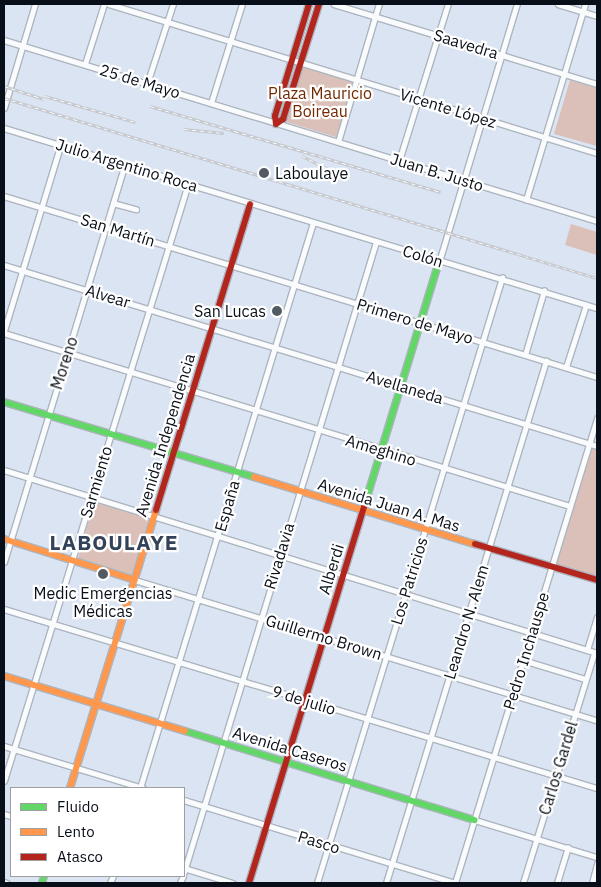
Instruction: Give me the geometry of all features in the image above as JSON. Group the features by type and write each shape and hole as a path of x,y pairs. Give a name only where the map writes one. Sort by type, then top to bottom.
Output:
{"main road":[{"path":"276,124 275,116 309,4"},
{"path":"276,124 283,118 319,4"},
{"name":"Avenida Independencia","path":"70,787 250,204"},
{"name":"Alberdi","path":"249,883 439,262"},
{"name":"Avenida Juan A. Mas","path":"4,402 363,512 597,580"},
{"path":"7,540 135,580"},
{"name":"Avenida Caseros","path":"4,676 475,820"}],"street":[{"path":"4,108 36,4"},
{"path":"85,64 104,4"},
{"name":"Vicente López","path":"109,4 597,153"},
{"path":"147,84 173,4"},
{"path":"212,104 242,4"},
{"name":"Saavedra","path":"334,4 500,56 597,82"},
{"path":"338,142 379,4"},
{"path":"399,161 420,100 448,4"},
{"path":"439,262 517,4"},
{"path":"558,4 597,16"},
{"path":"526,200 585,4"},
{"name":"25 de Mayo","path":"4,40 276,124"},
{"name":"Juan B. Justo","path":"276,124 597,221"},
{"name":"Julio Argentino Roca","path":"4,128 250,204"},
{"path":"4,333 61,145"},
{"name":"Moreno","path":"4,562 7,540 29,478 125,164"},
{"name":"Sarmiento","path":"4,781 188,184"},
{"name":"San Martín","path":"4,196 232,264"},
{"path":"113,203 136,209"},
{"name":"Colón","path":"250,204 597,308"},
{"name":"España","path":"141,787 178,661 314,223"},
{"name":"Rivadavia","path":"185,866 376,242"},
{"name":"Primero de Mayo","path":"232,264 294,285 597,377"},
{"name":"Alvear","path":"4,265 212,328"},
{"name":"Los Patricios","path":"317,883 502,278"},
{"path":"526,355 544,291"},
{"path":"566,367 586,305"},
{"name":"Avellaneda","path":"212,328 597,446"},
{"name":"Ameghino","path":"4,333 570,506"},
{"name":"Leandro N. Alem","path":"386,883 546,361"},
{"name":"Pedro Inchauspe","path":"455,883 597,418"},
{"path":"4,470 595,653"},
{"name":"Guillermo Brown","path":"135,580 597,720"},
{"name":"9 de julio","path":"4,609 597,788"},
{"path":"587,650 597,617"},
{"name":"Carlos Gardel","path":"523,883 585,679 595,653"},
{"path":"524,660 585,679"},
{"path":"4,746 138,787"},
{"name":"Pasco","path":"185,800 455,883"},
{"path":"475,820 597,857"},
{"path":"557,883 568,848"},
{"path":"592,883 597,864"},
{"path":"185,869 232,883"}],"green space":[{"name":"Plaza Mauricio Boireau","path":"302,66 354,82 337,137 285,121"},
{"path":"570,80 597,88 597,146 554,134"},
{"path":"571,224 597,232 597,255 565,245"},
{"path":"591,446 597,448 597,578 556,566"},
{"path":"94,502 149,518 133,574 78,559"}],"railway":[{"path":"4,86 44,99"},
{"path":"45,96 135,122"},
{"path":"4,98 597,278"},
{"path":"150,106 441,192"},
{"path":"184,129 224,133"},
{"path":"302,156 347,178"}],"traffic: fast":[{"path":"367,497 439,262"},
{"path":"4,402 254,477"},
{"path":"185,731 475,820"},
{"path":"42,883 44,877"}],"traffic: slow":[{"path":"254,477 475,544"},
{"path":"70,787 156,510"},
{"path":"4,539 135,580"},
{"path":"4,676 185,731"}],"traffic: jam":[{"path":"309,4 275,116 276,124 283,119 319,4"},
{"path":"156,510 250,204"},
{"path":"249,883 367,497"},
{"path":"475,544 597,580"}],"place":[{"name":"Laboulaye","path":"264,173"},
{"name":"San Lucas","path":"277,311"},
{"name":"Medic Emergencias Médicas","path":"103,574"}],"district":[{"name":"LABOULAYE","path":"114,542"}]}
